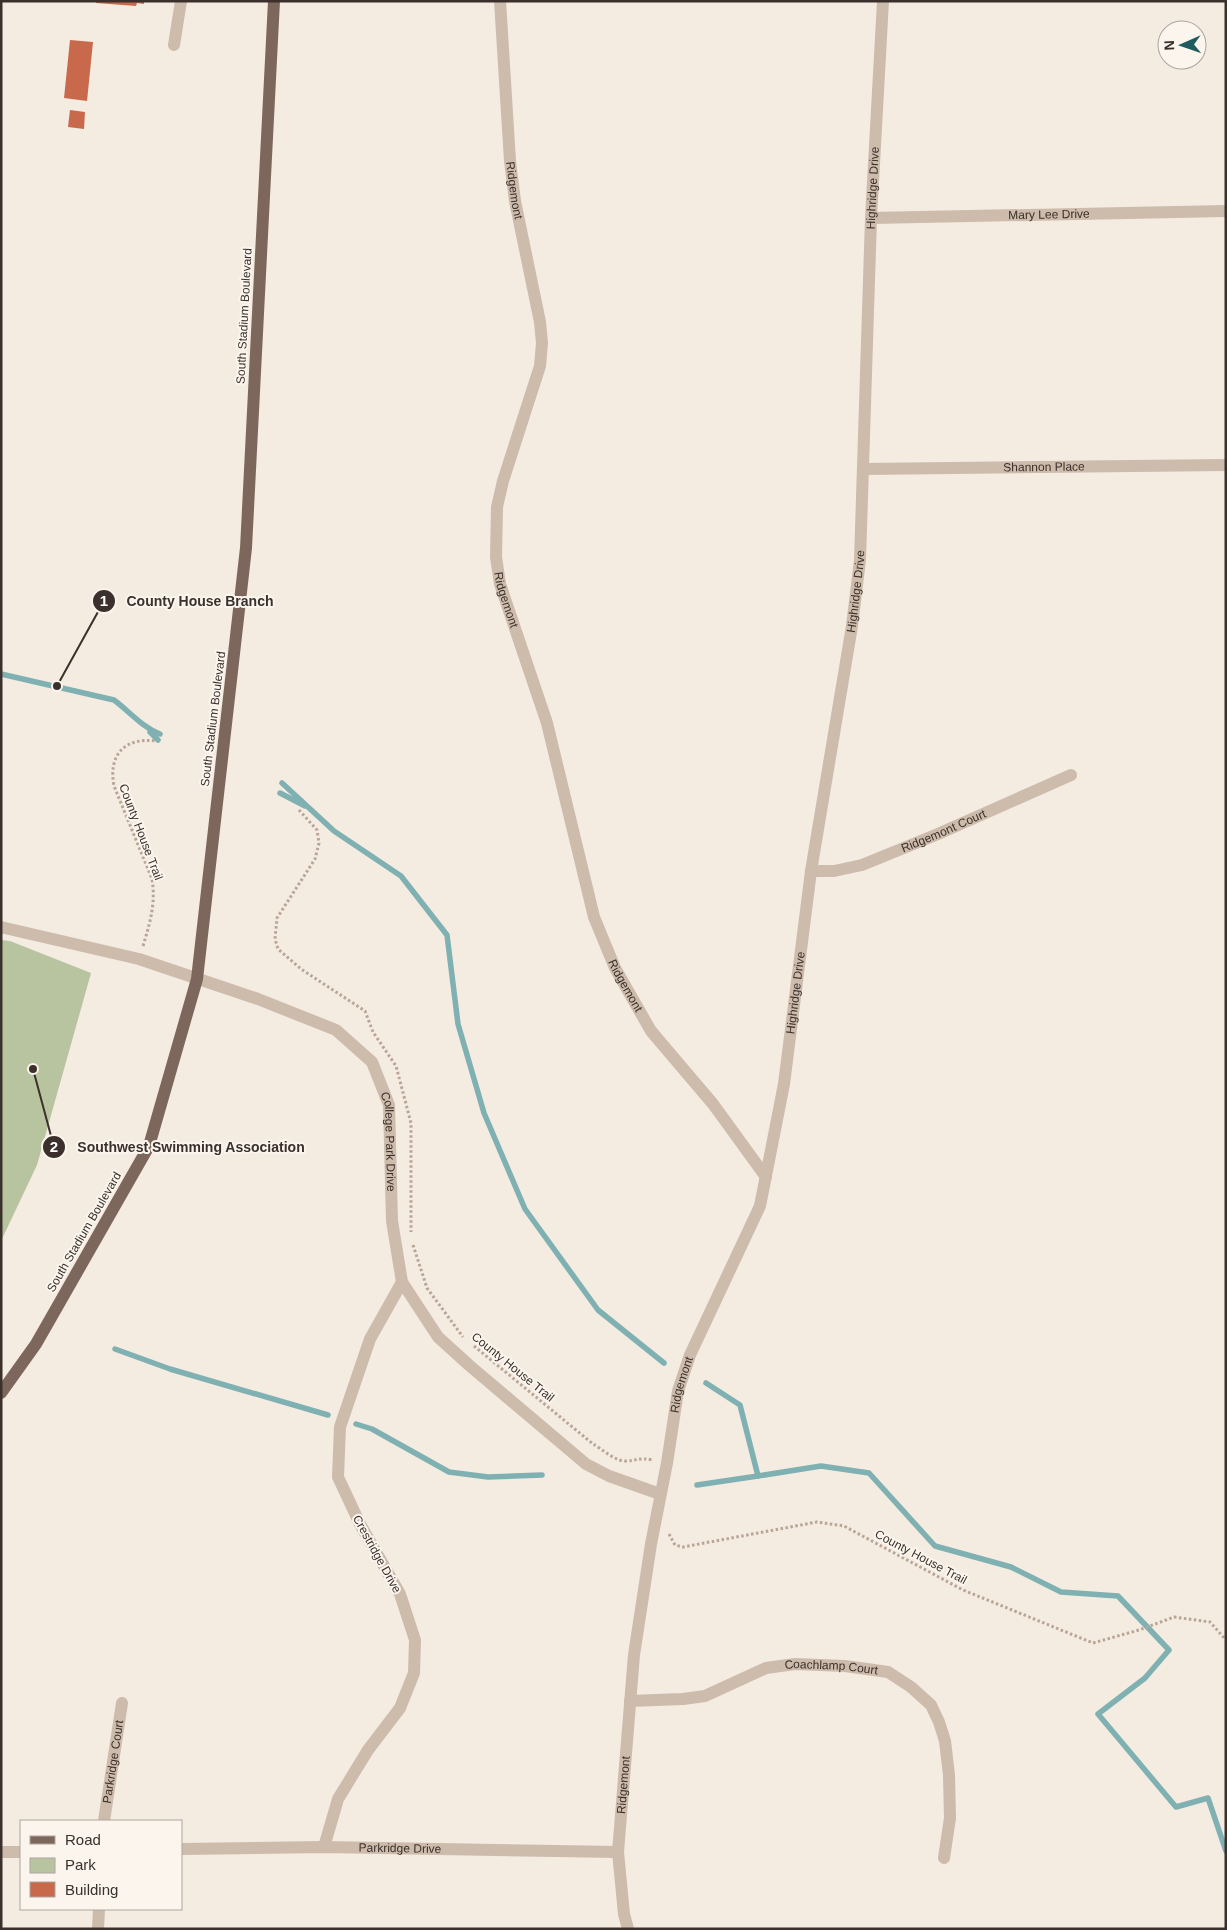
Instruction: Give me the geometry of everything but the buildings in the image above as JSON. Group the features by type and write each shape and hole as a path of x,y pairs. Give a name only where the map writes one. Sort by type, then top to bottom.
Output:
{"main road":[{"name":"South Stadium Boulevard","path":"1,1393 36,1344 149,1146 197,979 246,548 274,1"}],"street":[{"path":"174,45 181,1"},
{"name":"Ridgemont","path":"500,1 510,161 515,201 540,322 542,343 540,366 505,472 496,507 496,557 500,584 547,723 594,917 615,968 651,1031 713,1104 766,1177 760,1206 690,1355 678,1391 634,1655 618,1852 624,1914 628,1929"},
{"name":"Highridge Drive","path":"766,1177 784,1084 811,871 852,626 860,560 871,218 882,1"},
{"name":"Mary Lee Drive","path":"871,218 1226,211"},
{"name":"Shannon Place","path":"863,469 1226,465"},
{"name":"Ridgemont Court","path":"811,871 834,871 862,865 938,834 1071,775"},
{"name":"College Park Drive","path":"1,927 139,959 258,999 336,1030 372,1062 389,1105 392,1221 402,1282 438,1337 586,1464 609,1476 660,1494"},
{"name":"Crestridge Drive","path":"324,1847 338,1799 368,1750 400,1708 414,1673 415,1640 400,1594 360,1524 338,1478 340,1427 370,1339 402,1282"},
{"name":"Coachlamp Court","path":"630,1701 683,1699 705,1696 766,1668 795,1664 845,1666 888,1672 911,1687 931,1705 945,1741 949,1775 950,1818 944,1858"},
{"name":"Parkridge Court","path":"104,1820 122,1703"},
{"name":"Parkridge Drive","path":"182,1849 324,1847 618,1852"},
{"path":"1,1852 20,1852"},
{"path":"98,1910 98,1929"}],"path":[{"name":"County House Trail","path":"139,959 151,922 154,893 152,879 114,786 112,763 120,751 131,744 144,740 157,741"},
{"name":"County House Trail","path":"299,810 317,830 319,843 315,859 276,918 275,939 278,949 301,969 365,1011 373,1032 396,1066 411,1123 411,1240 427,1288 464,1338"},
{"name":"County House Trail","path":"471,1344 593,1444 622,1461 641,1458"},
{"name":"County House Trail","path":"668,1533 675,1546 683,1547 817,1522 844,1526 963,1590 1093,1643 1174,1617 1210,1622 1226,1640"}],"green space":[{"path":"1,940 10,941 91,973 37,1165 1,1241"}],"waterway":[{"path":"1,674 114,700 142,723 160,734"},
{"path":"150,732 158,740"},
{"path":"282,783 334,831 401,876 447,935 458,1024 484,1113 525,1209 598,1310 664,1363"},
{"path":"280,793 305,806"},
{"path":"115,1349 170,1369 328,1415"},
{"path":"706,1383 740,1405 758,1476 821,1466 869,1473 935,1546 1011,1567 1061,1592 1118,1596 1169,1650 1145,1678 1098,1714 1176,1807 1208,1798 1226,1851"},
{"path":"356,1424 372,1429 449,1472 488,1477 542,1475"},
{"path":"697,1485 758,1476"}],"place":[{"name":"County House Branch","path":"57,686"},
{"name":"Southwest Swimming Association","path":"33,1069"}]}
